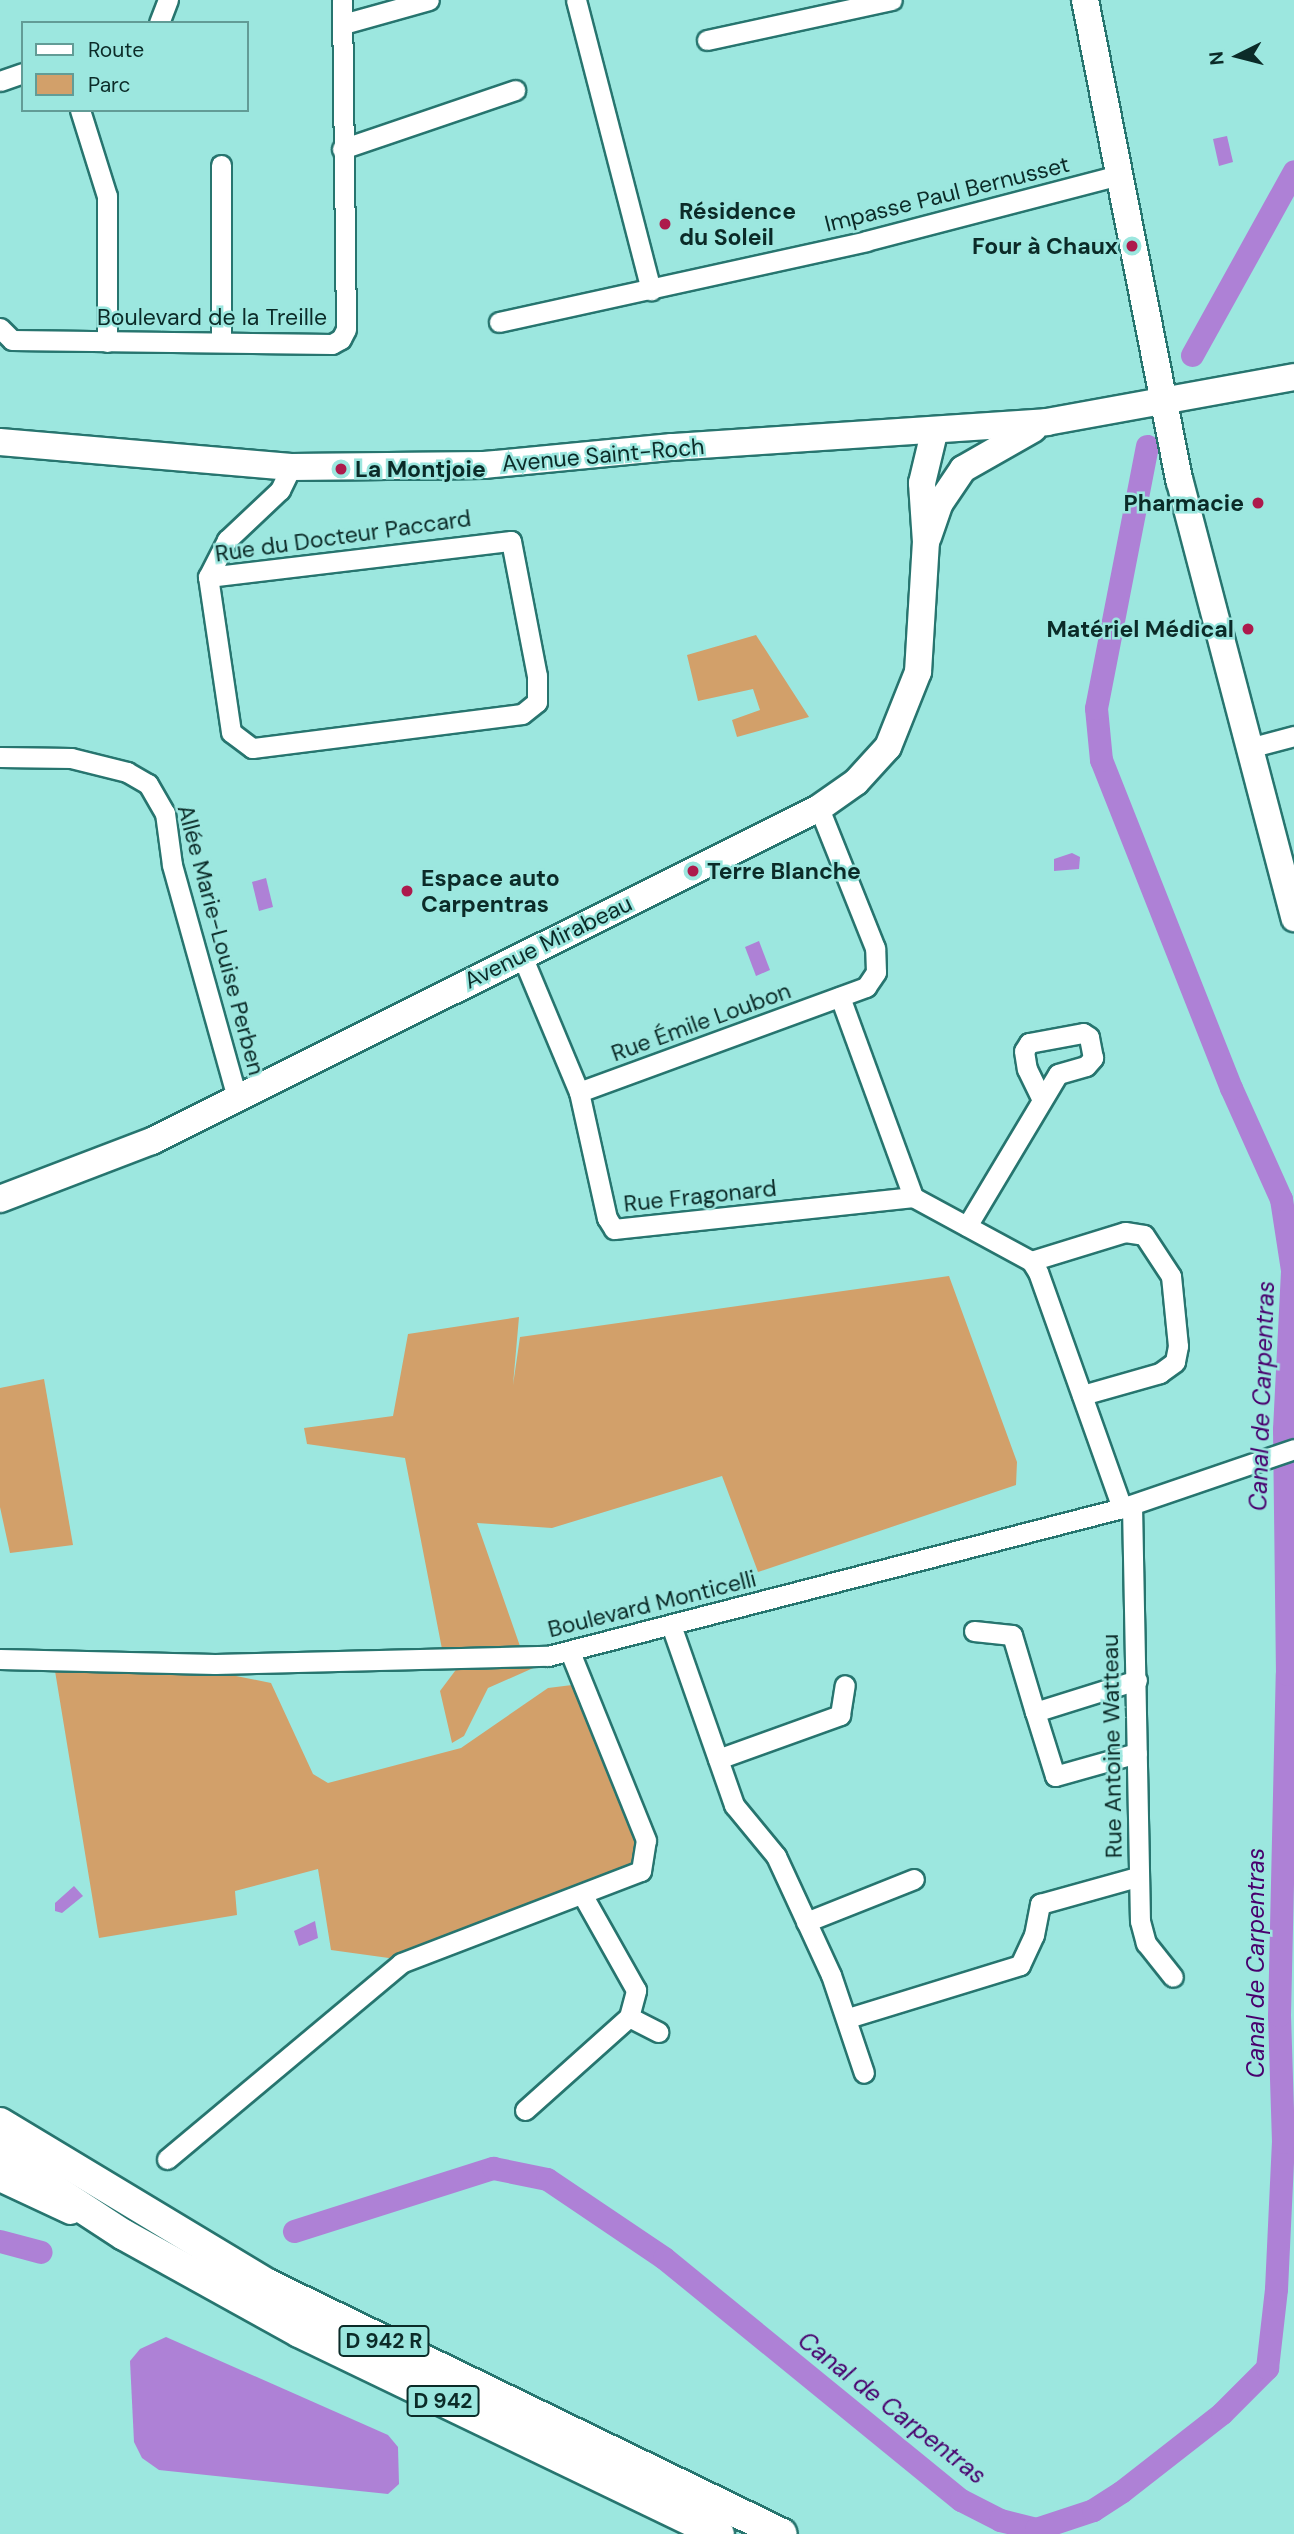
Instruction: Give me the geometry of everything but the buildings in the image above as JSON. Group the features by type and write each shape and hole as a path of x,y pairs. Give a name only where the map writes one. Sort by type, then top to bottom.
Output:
{"main road":[{"path":"1084,0 1164,402 1294,918"},
{"name":"Avenue Saint-Roch","path":"0,442 291,467 484,465 672,447 934,433 1047,422 1294,377"},
{"name":"Avenue Mirabeau","path":"926,542 949,489 963,469 986,453 1047,422"},
{"name":"Avenue Mirabeau","path":"0,1199 119,1155 237,1098 819,808 856,782 888,747 906,709 918,672 926,542 922,483 934,433 944,440 948,453 949,489"},
{"path":"872,437 896,447 922,483"},
{"name":"D 942 R","path":"0,2123 268,2284 782,2534"},
{"name":"D 942","path":"0,2154 124,2235 299,2332 719,2534"},
{"path":"0,2178 124,2235"}],"street":[{"path":"160,21 168,0"},
{"name":"Boulevard de la Treille","path":"0,328 12,340 332,344 341,339 346,329 342,0"},
{"path":"342,24 429,0"},
{"path":"576,0 651,290"},
{"path":"707,40 892,0"},
{"path":"1,78 21,73"},
{"path":"342,149 515,90"},
{"path":"81,112 107,196 107,342"},
{"path":"220,165 221,342"},
{"name":"Impasse Paul Bernusset","path":"499,322 651,290 1119,175"},
{"path":"208,576 227,540 279,490 291,467"},
{"name":"Rue du Docteur Paccard","path":"511,541 537,676 537,702 522,714 252,748 231,733 208,576 511,541"},
{"path":"1250,748 1294,736"},
{"name":"Allée Marie-Louise Perben","path":"0,757 71,758 127,772 148,784 165,813 172,865 237,1098"},
{"name":"Rue Émile Loubon","path":"579,1092 866,987 876,972 875,948 819,808"},
{"name":"Rue Fragonard","path":"522,956 579,1092 607,1218 614,1229 913,1196"},
{"path":"840,997 913,1196 1031,1261 1125,1231 1144,1235 1171,1276 1178,1346 1175,1362 1160,1373 1082,1395"},
{"path":"967,1226 1041,1098"},
{"name":"Rue Antoine Watteau","path":"1031,1261 1127,1507 1137,1680 1138,1877 1146,1943 1173,1977"},
{"name":"Boulevard Monticelli","path":"0,1659 215,1664 570,1652 1127,1507 1294,1449"},
{"path":"671,1625 734,1805 776,1856 848,2018 864,2073"},
{"path":"974,1631 1012,1634 1055,1776 1137,1753"},
{"path":"167,2159 401,1963 641,1871 646,1840 570,1652"},
{"path":"1035,1712 1137,1680"},
{"path":"718,1759 839,1716 845,1685"},
{"path":"848,2018 1020,1965 1034,1935 1040,1904 1138,1877"},
{"path":"806,1922 914,1879"},
{"path":"525,2110 629,2017 636,1990 582,1894"},
{"path":"629,2017 658,2032"}],"green space":[{"path":"756,635 809,717 737,737 732,720 760,710 753,689 698,701 687,655"},
{"path":"949,1276 1017,1462 1016,1485 758,1572 722,1476 552,1528 477,1523 521,1649 442,1649 405,1458 307,1444 304,1428 393,1416 408,1334 519,1317 513,1385 520,1337"},
{"path":"44,1379 73,1545 10,1553 0,1507 0,1388"},
{"path":"461,1663 540,1665 488,1688 464,1736 452,1743 440,1691"},
{"path":"55,1671 216,1672 271,1683 313,1774 328,1783 461,1748 548,1688 572,1685 639,1842 637,1866 396,1959 331,1950 318,1869 235,1891 237,1915 99,1938"}],"shaded area":[{"path":"1227,136 1233,162 1219,166 1213,139"},
{"path":"1072,853 1080,857 1079,869 1054,871 1054,859"},
{"path":"266,878 273,907 259,911 252,882"},
{"path":"759,941 770,970 756,976 745,947"},
{"path":"74,1886 83,1896 62,1913 55,1911 55,1903"},
{"path":"315,1921 318,1938 299,1946 294,1931"},
{"path":"166,2337 388,2435 398,2447 399,2484 388,2494 159,2470 142,2458 134,2442 130,2361 140,2349"}],"waterway":[{"name":"Canal de Carpentras","path":"1192,355 1294,171"},
{"name":"Canal de Carpentras","path":"294,2231 493,2168 547,2179 664,2258 961,2500 1000,2520 1036,2529 1093,2510 1121,2492 1222,2413 1267,2368 1276,2289 1283,2142 1279,2015 1287,1674 1284,1429 1292,1270 1281,1199 1231,1088 1101,760 1096,708 1147,446"},
{"name":"Canal de Carpentras","path":"0,2241 41,2252"}],"place":[{"name":"Résidence du Soleil","path":"665,224"},
{"name":"Four à Chaux","path":"1132,246"},
{"name":"La Montjoie","path":"341,469"},
{"name":"Pharmacie","path":"1258,503"},
{"name":"Matériel Médical","path":"1248,629"},
{"name":"Terre Blanche","path":"693,871"},
{"name":"Espace auto Carpentras","path":"407,891"}]}
